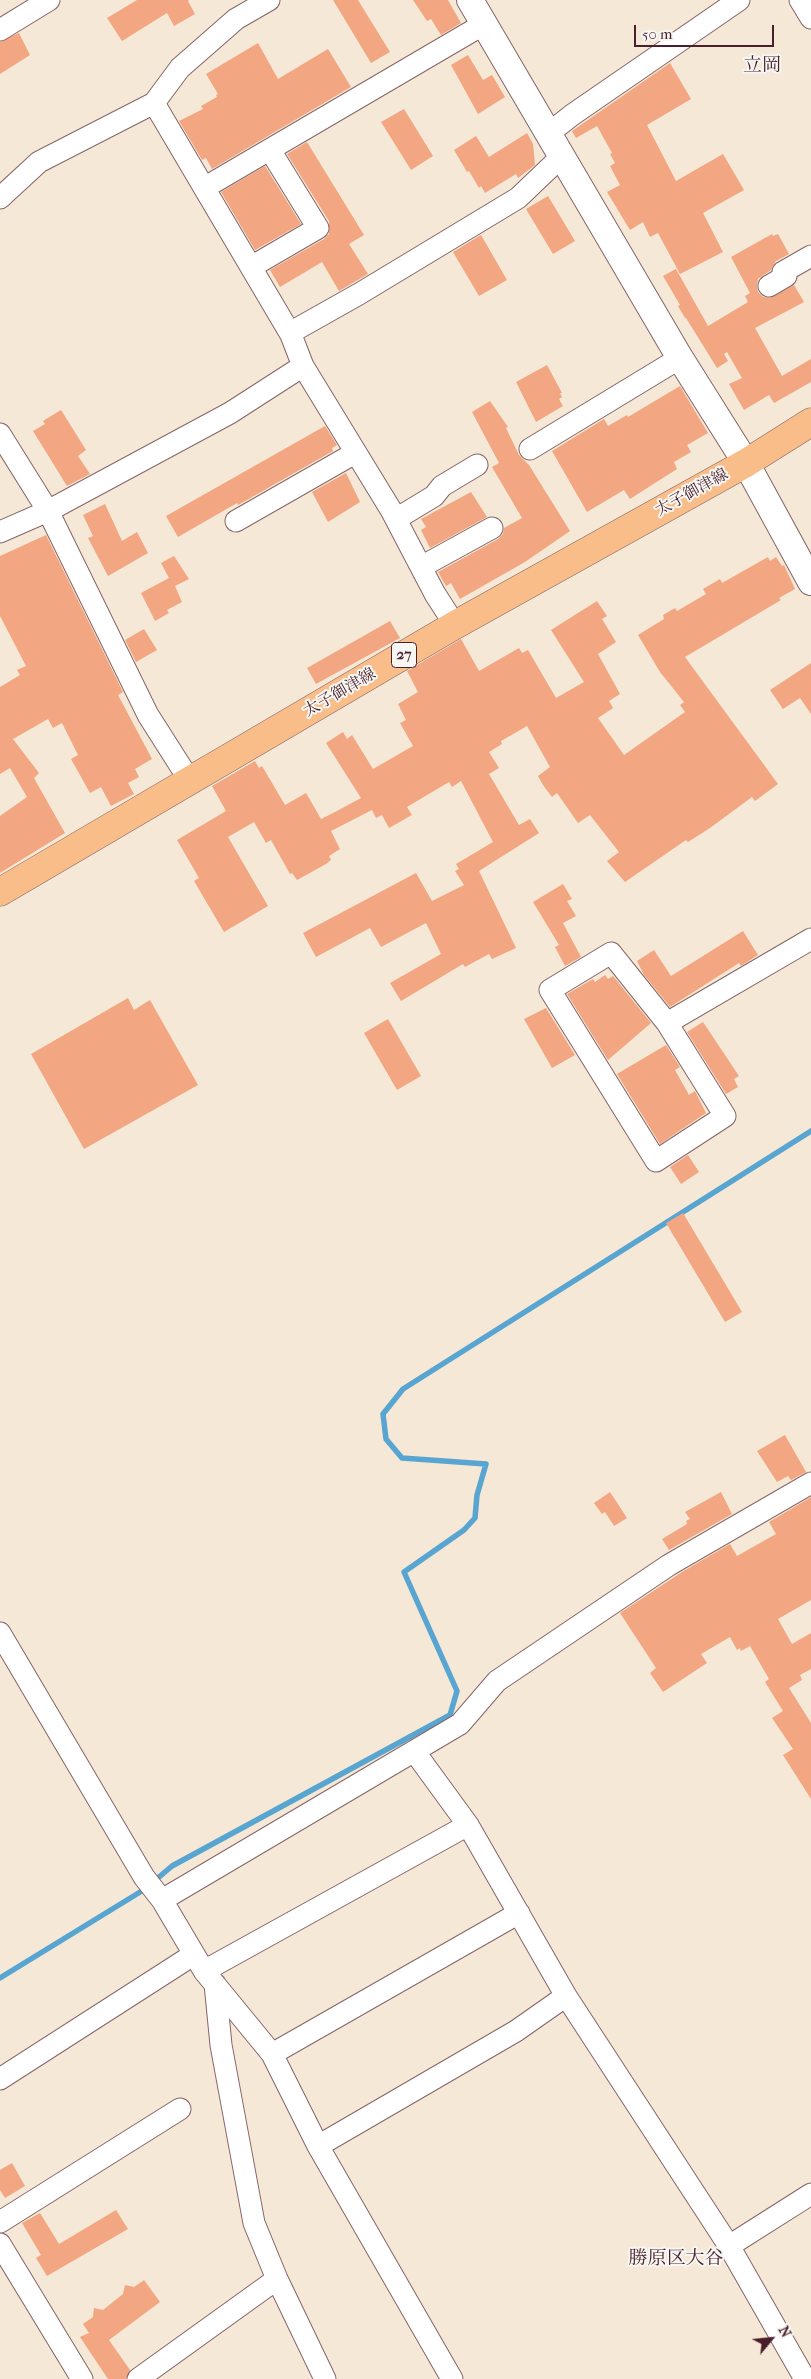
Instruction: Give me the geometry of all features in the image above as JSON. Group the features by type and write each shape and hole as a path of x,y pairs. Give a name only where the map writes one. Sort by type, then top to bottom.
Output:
{"main road":[{"name":"太子御津線","path":"0,892 455,625 746,463 811,422"}],"street":[{"path":"0,30 49,0"},
{"path":"0,198 39,162 154,103 180,68 236,19 269,0"},
{"path":"470,0 680,358 746,463 811,582"},
{"path":"548,134 572,115 739,0"},
{"path":"800,0 811,18"},
{"path":"204,188 484,24"},
{"path":"154,103 290,335 303,366 396,518 421,567 455,625"},
{"path":"251,267 318,228 270,150"},
{"path":"290,335 295,330 359,294 518,198 562,156"},
{"path":"768,286 786,276 783,272 811,256"},
{"path":"530,449 680,358"},
{"path":"0,532 48,511 230,413 303,366"},
{"path":"0,434 48,511 148,714 190,781"},
{"path":"236,521 356,452"},
{"path":"396,518 434,496 442,486 477,465"},
{"path":"421,567 492,528"},
{"path":"667,1023 811,939"},
{"path":"611,953 667,1023 725,1116 656,1161 550,990 611,953"},
{"path":"162,1900 460,1724 497,1681 668,1566 811,1484"},
{"path":"0,1633 144,1877 162,1900 204,1970 272,2054 318,2146 452,2379"},
{"path":"414,1751 468,1825 566,1996 729,2246 805,2379"},
{"path":"0,2079 204,1970 468,1825"},
{"path":"272,2054 519,1913"},
{"path":"204,1970 221,2045 254,2223 277,2280 325,2379"},
{"path":"318,2146 516,2031 566,1996"},
{"path":"0,2222 180,2109"},
{"path":"729,2246 811,2194"},
{"path":"0,2244 82,2379"},
{"path":"138,2379 277,2280"}],"building":[{"path":"137,0 189,0 195,14 174,26 167,13 122,41 107,18"},
{"path":"333,0 358,0 390,52 371,63"},
{"path":"413,0 448,0 461,23 441,35 431,19 427,21"},
{"path":"19,33 30,55 0,74 0,42"},
{"path":"258,43 278,79 328,49 351,87 212,169 206,158 202,160 179,121 203,109 201,106 217,97 216,95 218,94 206,74"},
{"path":"468,55 483,80 492,75 505,97 478,114 451,65"},
{"path":"670,63 691,99 647,125 676,181 723,154 744,190 703,213 723,252 680,274 658,233 650,237 643,222 630,230 607,192 620,185 610,166 615,163 610,154 612,153 597,126 576,138 572,131"},
{"path":"404,109 433,156 411,170 381,122"},
{"path":"527,133 533,144 535,165 518,178 516,174 485,193 481,186 479,188 469,171 467,172 454,150 476,136 489,157"},
{"path":"307,142 364,235 349,244 368,274 339,291 322,262 280,287 270,270 324,239 329,234 329,221 287,154"},
{"path":"265,166 301,224 255,250 221,192"},
{"path":"548,196 575,241 553,254 526,209"},
{"path":"772,234 773,236 778,234 789,254 776,261 771,270 758,279 758,292 763,297 770,298 794,285 804,302 755,328 782,376 811,359 811,382 774,403 769,395 744,410 729,384 742,378 727,352 724,354 728,361 717,368 685,318 678,306 680,305 663,276 676,269 708,326 748,302 745,296 750,293 731,257"},
{"path":"481,235 507,280 479,296 453,252"},
{"path":"547,365 562,393 560,393 562,397 559,399 563,406 536,422 516,382"},
{"path":"680,386 708,433 687,445 691,452 674,462 677,469 630,499 624,490 587,512 552,451 604,419 608,426 627,415 628,417"},
{"path":"490,401 508,427 506,428 519,455 529,465 570,531 525,562 460,599 451,583 446,586 438,572 498,539 503,534 504,528 522,518 492,467 499,463 472,412"},
{"path":"61,410 86,450 78,456 90,474 67,486 33,431 45,424 43,421"},
{"path":"325,426 337,445 332,448 333,451 178,537 166,516"},
{"path":"346,473 360,502 328,522 312,492"},
{"path":"471,492 487,517 430,548 421,530 426,527 421,519"},
{"path":"105,504 122,541 137,532 148,553 108,576 88,538 93,536 83,515"},
{"path":"46,535 123,692 118,695 152,759 135,769 139,777 128,783 134,794 111,806 101,787 90,793 71,759 78,755 62,723 53,728 48,719 13,739 39,773 34,778 65,833 0,873 0,816 27,797 10,768 0,774 0,687 20,675 17,670 26,666 0,616 0,556"},
{"path":"174,556 189,579 175,586 182,602 167,610 169,613 155,621 141,593 169,578 161,563"},
{"path":"768,557 770,561 776,557 782,566 784,565 795,589 779,598 781,600 685,657 778,784 755,801 752,797 710,828 688,842 686,840 625,882 607,861 619,852 590,815 578,823 557,793 552,797 543,785 538,776 550,767 527,726 501,741 502,744 489,752 499,768 489,774 519,825 530,819 539,833 479,871 516,948 492,959 489,954 465,967 463,964 401,1001 390,983 441,954 426,923 381,947 370,928 316,957 303,933 416,873 432,901 464,885 455,871 459,869 456,864 493,842 461,781 452,787 449,782 407,807 412,815 389,828 382,815 376,818 372,810 331,831 340,849 329,856 331,860 326,864 297,880 292,873 290,874 271,840 266,843 254,822 228,837 268,906 224,932 194,881 199,878 177,840 226,811 212,786 255,761 259,768 262,766 285,805 306,793 321,819 361,798 326,743 343,732 347,739 352,735 373,769 413,746 400,723 406,720 398,704 418,692 407,671 461,639 479,671 519,648 522,653 528,650 556,698 584,682 551,630 597,601 607,616 602,619 616,642 598,654 620,694 609,701 613,708 598,718 624,755 685,712 680,705 684,702 660,672 638,635 664,619 663,615 675,608 677,611 706,594 703,589 720,579 722,583"},
{"path":"390,621 400,638 316,684 307,668"},
{"path":"144,629 157,650 136,662 125,640"},
{"path":"811,663 811,714 800,698 783,709 770,690"},
{"path":"563,884 572,899 567,901 576,916 563,923 581,957 565,966 555,947 559,945 533,902"},
{"path":"743,931 758,955 741,966 739,963 670,1007 644,975 637,961 654,950 671,976"},
{"path":"605,975 608,979 613,976 651,1023 608,1060 567,994 593,979 595,982"},
{"path":"128,998 134,1010 150,1000 198,1085 84,1149 31,1054"},
{"path":"546,1008 575,1055 552,1068 524,1019"},
{"path":"388,1019 421,1076 397,1090 364,1033"},
{"path":"703,1022 739,1076 734,1079 738,1087 726,1094 687,1032"},
{"path":"666,1045 680,1067 675,1070 689,1095 695,1091 706,1113 660,1144 617,1074"},
{"path":"688,1155 699,1172 681,1184 670,1167"},
{"path":"683,1213 742,1312 725,1322 666,1223"},
{"path":"785,1435 806,1472 791,1480 788,1476 777,1482 757,1451"},
{"path":"610,1492 627,1518 614,1526 605,1512 602,1514 594,1503"},
{"path":"721,1492 732,1514 669,1550 662,1539 687,1524 686,1521 690,1519 685,1512"},
{"path":"811,1497 811,1600 778,1619 792,1644 811,1633 811,1669 800,1675 802,1680 789,1688 811,1723 811,1799 783,1755 793,1749 772,1718 783,1711 765,1682 769,1679 750,1646 741,1651 740,1648 737,1650 730,1637 701,1654 707,1663 663,1692 650,1673 656,1668 620,1613 682,1572 730,1544 737,1556 776,1534 769,1522"},
{"path":"12,2163 25,2186 5,2198 0,2190 0,2170"},
{"path":"116,2210 128,2229 47,2276 36,2258 41,2255 22,2223 40,2213 59,2244"},
{"path":"144,2280 160,2302 109,2340 130,2370 126,2379 108,2379 80,2337 89,2333 83,2324 93,2317 94,2308 103,2310 123,2294 125,2285 134,2287"}],"waterway":[{"path":"0,1978 145,1889 172,1866 450,1715 457,1691 404,1572 464,1530 475,1518 477,1495 486,1464 402,1458 386,1439 383,1414 403,1389 811,1131"}],"district":[{"name":"立岡","path":"762,66"},
{"name":"勝原区大谷","path":"676,2259"}]}
